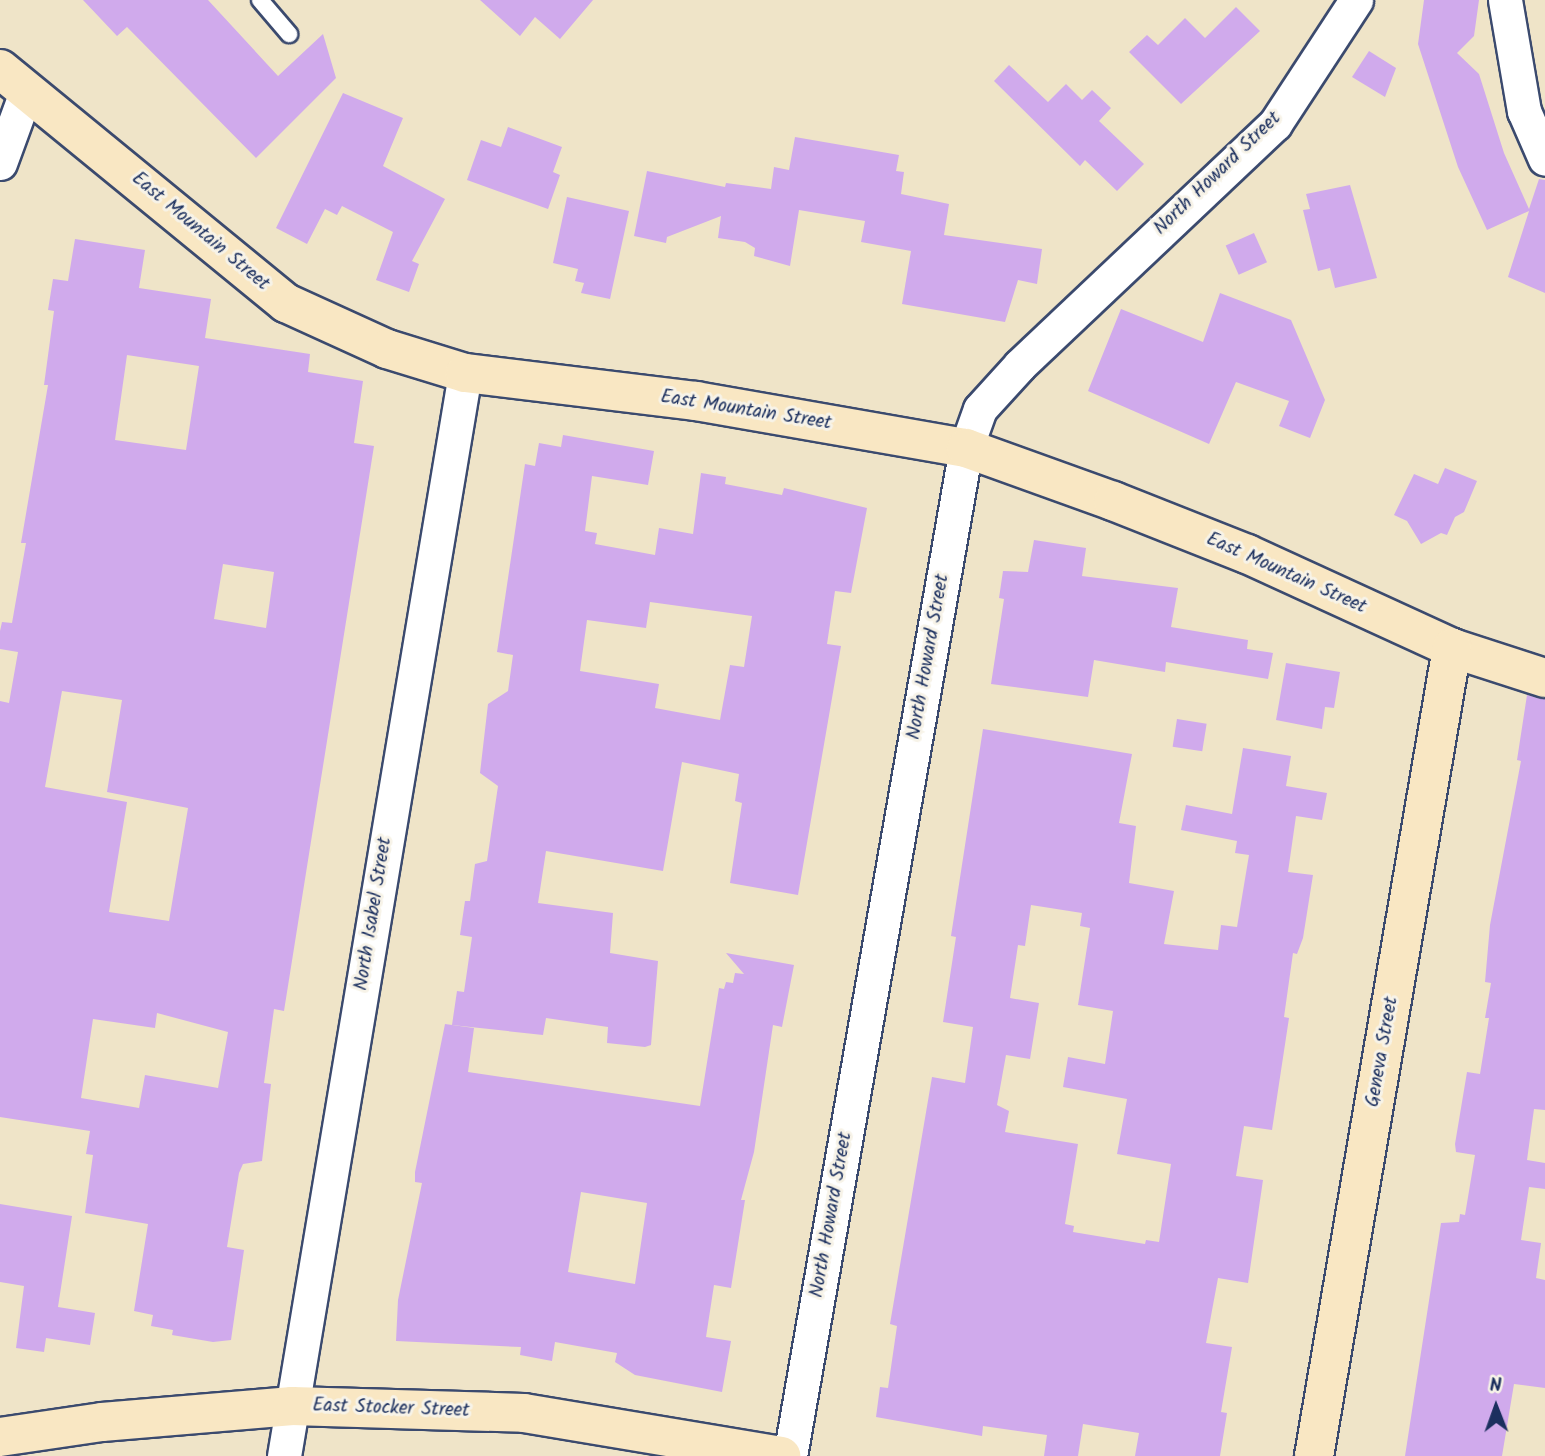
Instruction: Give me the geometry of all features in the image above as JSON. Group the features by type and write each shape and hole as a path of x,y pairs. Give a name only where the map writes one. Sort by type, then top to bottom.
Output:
{"street":[{"name":"North Howard Street","path":"789,1456 966,448 980,409 1020,365 1275,124 1356,0"},
{"path":"1505,0 1524,111 1545,159"},
{"name":"East Mountain Street","path":"13,81 78,129 286,303 387,349 465,373 696,401 966,448 1247,554 1452,648 1545,678"},
{"path":"0,163 13,81"},
{"name":"North Isabel Street","path":"284,1456 465,373"},
{"name":"Geneva Street","path":"1314,1456 1452,648"},
{"name":"East Stocker Street","path":"0,1437 102,1422 292,1406 524,1413 780,1456"}],"lane":[{"path":"260,0 289,34"}],"building":[{"path":"83,0 208,0 278,76 323,34 336,78 256,158 127,27 117,36"},
{"path":"480,0 593,0 560,39 535,17 520,36"},
{"path":"1424,0 1479,0 1474,36 1457,53 1479,74 1504,153 1529,209 1539,179 1545,180 1545,293 1508,277 1529,211 1487,230 1458,167 1418,44"},
{"path":"1236,7 1260,31 1181,104 1129,52 1147,35 1158,45 1185,18 1205,38"},
{"path":"1369,51 1396,68 1385,97 1352,77"},
{"path":"1009,65 1048,102 1066,84 1082,100 1092,90 1111,108 1099,121 1144,164 1117,191 1085,160 1080,166 994,81"},
{"path":"343,93 403,118 383,166 445,199 412,261 419,264 409,292 376,280 393,232 342,206 337,215 325,209 307,244 276,228"},
{"path":"508,127 562,147 553,172 560,175 548,209 467,180 481,140 501,147"},
{"path":"795,137 899,155 896,171 904,172 901,194 949,204 944,235 1042,249 1037,284 1018,280 1005,322 902,304 911,251 861,242 865,221 799,210 790,266 754,256 755,248 745,242 718,238 721,216 667,237 666,243 634,236 647,171 725,187 726,183 771,189 774,167 789,170"},
{"path":"1350,185 1377,278 1335,288 1330,268 1318,271 1303,210 1310,209 1306,194"},
{"path":"567,197 629,211 610,299 581,293 584,283 575,281 578,269 553,263"},
{"path":"1254,233 1267,262 1239,275 1226,246"},
{"path":"75,239 145,250 139,288 211,299 205,338 310,354 308,372 363,381 354,443 374,446 284,1011 274,1009 264,1083 271,1084 262,1161 243,1164 239,1173 227,1247 244,1250 231,1340 213,1342 172,1335 173,1330 151,1326 153,1315 134,1311 148,1224 85,1213 93,1155 86,1154 90,1131 0,1117 0,701 9,703 18,652 0,649 0,631 2,622 12,623 26,543 21,543 48,385 44,385 54,311 48,310 53,279 68,281","holes":["127,355 199,366 186,450 115,440","223,564 274,572 266,628 214,619","62,691 122,700 107,792 188,808 169,921 109,912 127,802 45,787","157,1013 228,1032 218,1088 145,1075 139,1108 81,1098 93,1019 155,1028"]},
{"path":"1220,293 1291,320 1325,400 1310,438 1279,426 1289,401 1236,382 1209,444 1088,391 1121,309 1203,342"},
{"path":"563,435 654,451 648,485 592,476 585,531 597,533 595,544 655,555 659,528 693,534 701,473 726,477 725,484 782,495 784,488 867,508 851,593 835,591 827,644 841,646 798,895 730,883 742,803 735,801 739,774 682,762 663,871 546,851 538,903 613,913 610,953 658,961 651,1045 645,1047 607,1043 608,1027 546,1018 543,1035 452,1025 457,991 464,992 472,937 460,935 465,901 470,901 475,864 487,861 498,786 480,773 488,704 508,691 513,655 497,652 525,464 535,466 539,443 561,447","holes":["650,602 752,616 744,667 730,665 720,720 655,708 659,684 580,671 587,620 646,628"]},
{"path":"1445,468 1477,481 1464,512 1455,517 1447,535 1441,533 1421,544 1407,521 1394,515 1414,474 1438,484"},
{"path":"1034,540 1086,548 1082,576 1178,588 1171,627 1248,640 1247,649 1273,653 1268,679 1166,662 1165,672 1094,660 1088,697 991,684 1004,599 999,598 1003,571 1028,572"},
{"path":"1286,663 1340,672 1334,708 1325,707 1322,729 1276,720"},
{"path":"1527,695 1545,699 1545,1110 1534,1109 1527,1160 1545,1163 1545,1189 1529,1187 1521,1240 1541,1243 1536,1278 1545,1280 1545,1388 1514,1384 1502,1456 1405,1456 1441,1223 1459,1222 1460,1214 1465,1215 1475,1155 1456,1152 1455,1144 1467,1072 1480,1074 1489,1018 1485,1018 1491,983 1485,982 1490,925 1521,761 1517,760"},
{"path":"1177,719 1207,724 1202,751 1173,747"},
{"path":"983,729 1132,754 1119,823 1136,826 1129,883 1174,891 1164,944 1218,950 1221,925 1237,927 1249,855 1235,853 1237,841 1181,830 1186,805 1232,814 1243,748 1291,756 1286,786 1327,793 1322,820 1296,816 1288,872 1313,875 1303,938 1297,954 1293,953 1284,1017 1289,1018 1272,1130 1244,1126 1236,1176 1263,1180 1248,1283 1218,1278 1206,1343 1232,1347 1221,1412 1227,1413 1220,1456 1135,1456 1139,1433 1083,1424 1078,1456 1044,1456 1047,1435 983,1426 982,1436 876,1417 880,1387 888,1388 897,1326 890,1324 932,1077 965,1083 973,1027 943,1022 956,937 951,936","holes":["1031,905 1082,913 1080,926 1090,928 1078,1005 1113,1011 1105,1064 1068,1057 1063,1087 1127,1099 1117,1154 1171,1164 1159,1242 1146,1240 1145,1244 1073,1232 1074,1226 1065,1224 1078,1144 1005,1132 1009,1111 997,1105 1006,1055 1030,1059 1039,1003 1010,998 1018,945 1025,946"]},
{"path":"726,953 794,965 782,1027 773,1025 754,1152 741,1200 745,1200 731,1288 714,1285 706,1337 731,1341 722,1392 635,1375 615,1362 617,1353 555,1342 552,1361 520,1355 521,1347 396,1341 398,1300 422,1183 415,1182 415,1172 445,1024 474,1028 468,1072 700,1106 719,988 724,989 726,982 733,983 735,973 744,974","holes":["581,1192 647,1203 635,1284 568,1272"]},
{"path":"0,1204 72,1216 58,1307 95,1313 90,1345 46,1338 44,1352 16,1348 24,1286 0,1282"}]}
